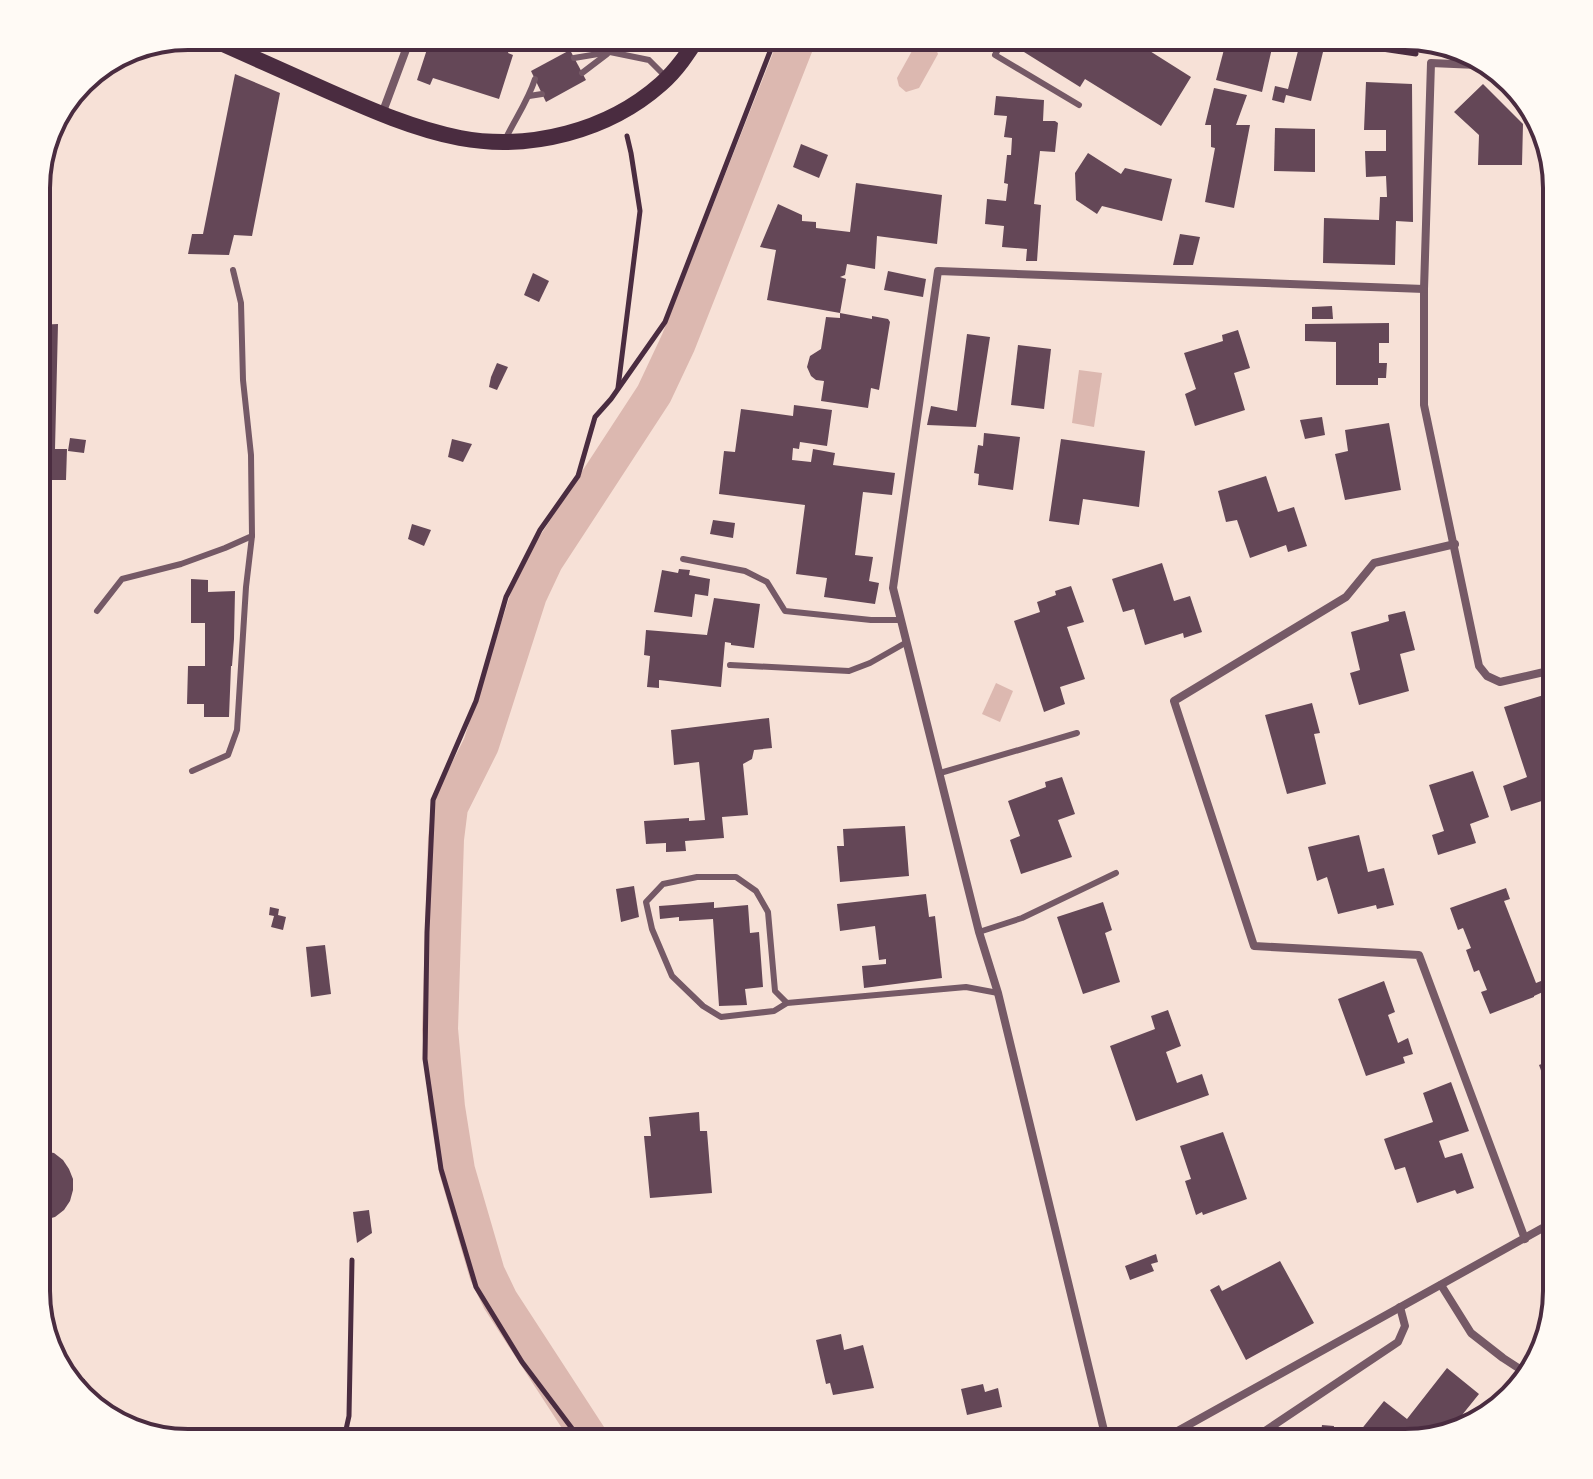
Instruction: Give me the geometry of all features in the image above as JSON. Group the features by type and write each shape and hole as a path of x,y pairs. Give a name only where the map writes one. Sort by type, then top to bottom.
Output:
{"main road":[{"path":"237,50 401,122 463,138 505,141 551,137 596,124 641,100 667,78 690,50"}],"street":[{"path":"382,114 406,50"},
{"path":"1464,63 1428,59 1424,405 1479,666 1487,676 1500,682 1543,672"},
{"path":"1104,1429 998,993 979,932 893,588 938,271 1424,289"},
{"path":"1455,544 1374,563 1346,597 1174,701 1254,946 1419,955 1525,1239"},
{"path":"1181,1429 1543,1228"},
{"path":"1441,1285 1471,1333 1519,1369"},
{"path":"1268,1429 1398,1342 1405,1326 1400,1307"}],"lane":[{"path":"998,50 995,55 1079,105"},
{"path":"574,58 610,52 649,60 667,78"},
{"path":"582,73 610,52"},
{"path":"505,141 535,79"},
{"path":"529,96 542,94"},
{"path":"192,771 228,755 237,730 252,536 251,455 243,380 241,303 233,270"},
{"path":"97,611 122,579 181,564 252,536"},
{"path":"683,559 745,571 767,582 785,611 901,620"},
{"path":"730,665 849,671 907,642"},
{"path":"940,773 1077,733"},
{"path":"979,932 1022,918 1116,873"},
{"path":"787,1003 775,991 768,912 756,891 736,877 697,877 663,884 646,902 652,929 672,976 703,1006 721,1017 774,1011 787,1003 966,987 998,993"}],"path":[{"path":"572,1429 522,1362 476,1287 441,1169 425,1059 433,800 476,701 506,597 540,530 578,476 595,417 665,322 771,50"},
{"path":"1376,50 1428,59"},
{"path":"618,389 640,211 631,153 620,112"},
{"path":"346,1429 349,1416 352,1260"}],"shaded area":[{"path":"913,50 936,50 938,54 919,88 906,92 899,86 897,78"},
{"path":"1079,370 1102,373 1094,427 1072,423"},
{"path":"996,683 1013,691 1000,722 982,714"}],"building":[{"path":"427,50 509,50 508,53 513,55 499,99 433,78 430,85 417,80"},
{"path":"570,50 586,80 546,102 531,71"},
{"path":"1021,50 1148,50 1191,77 1161,126 1085,79 1080,87"},
{"path":"1224,50 1272,50 1262,92 1216,80"},
{"path":"1298,51 1323,52 1311,101 1286,95 1284,103 1272,100 1275,86 1288,89"},
{"path":"235,74 280,93 252,236 234,235 229,255 188,254 192,234 203,234"},
{"path":"1366,82 1412,84 1413,222 1396,221 1395,265 1323,263 1324,218 1379,220 1380,197 1387,197 1386,176 1366,177 1365,151 1386,151 1386,130 1364,130"},
{"path":"1483,84 1523,124 1522,165 1478,165 1479,135 1454,112"},
{"path":"1214,88 1247,95 1236,125 1250,125 1234,208 1205,202 1215,148 1211,147 1211,125 1205,125"},
{"path":"996,96 1044,100 1043,121 1058,123 1055,152 1040,151 1034,204 1041,205 1037,261 1026,261 1027,249 1002,247 1004,226 985,224 987,199 1006,201 1007,155 1011,155 1012,138 1004,137 1007,116 994,115"},
{"path":"1275,128 1315,129 1315,172 1274,171"},
{"path":"801,144 828,155 819,178 793,167"},
{"path":"1088,153 1121,174 1125,168 1172,179 1162,221 1102,206 1097,214 1076,200 1075,173"},
{"path":"856,183 942,195 937,244 877,236 875,269 847,264 845,275 840,277 846,279 840,313 767,300 776,250 760,247 778,204 802,215 802,221 816,222 816,228 850,232"},
{"path":"1180,234 1200,237 1193,265 1173,265"},
{"path":"888,271 926,279 923,297 884,290"},
{"path":"533,273 549,281 539,302 524,295"},
{"path":"1332,306 1333,319 1312,319 1312,307"},
{"path":"840,313 872,319 872,316 890,322 879,390 871,388 868,408 821,401 824,381 811,376 807,367 810,356 821,349 826,317 840,318"},
{"path":"1389,323 1389,343 1379,343 1379,363 1387,363 1386,378 1378,378 1378,385 1336,385 1336,342 1305,341 1305,324"},
{"path":"50,324 58,324 55,449 67,449 66,480 50,480"},
{"path":"1238,330 1250,368 1234,373 1245,410 1195,426 1185,394 1196,389 1184,353 1223,341 1222,335"},
{"path":"967,334 990,337 976,427 927,425 931,406 957,411"},
{"path":"1018,345 1051,349 1044,409 1011,405"},
{"path":"497,363 508,367 497,390 489,387"},
{"path":"794,405 832,410 827,446 800,442 799,449 793,448 792,460 811,462 813,449 835,453 833,465 895,473 892,495 863,492 855,555 873,557 869,581 879,583 875,604 824,597 827,578 796,574 805,505 719,494 724,451 735,452 741,409 793,416"},
{"path":"1322,417 1325,435 1305,439 1300,420"},
{"path":"1389,423 1401,490 1345,500 1335,454 1348,451 1345,430"},
{"path":"984,433 1020,437 1013,490 978,485 979,474 974,473 978,445 983,446"},
{"path":"70,438 86,440 84,453 68,451"},
{"path":"452,439 472,444 463,462 448,457"},
{"path":"1061,439 1145,451 1139,507 1083,499 1079,525 1049,521"},
{"path":"1266,476 1278,512 1294,507 1307,546 1288,552 1286,545 1250,558 1237,520 1226,522 1218,491"},
{"path":"713,520 735,523 733,538 710,534"},
{"path":"412,524 431,530 424,546 408,539"},
{"path":"1162,563 1174,601 1190,596 1202,632 1184,638 1183,633 1145,645 1134,609 1123,612 1112,579"},
{"path":"679,569 690,570 689,575 710,579 708,596 695,594 692,617 654,612 662,570 678,573"},
{"path":"191,579 208,580 208,592 235,591 229,717 204,717 204,704 187,704 188,666 205,666 205,623 191,623"},
{"path":"1071,586 1084,622 1067,627 1085,679 1060,687 1065,704 1044,712 1014,621 1040,612 1037,602"},
{"path":"714,598 760,604 754,648 725,642 721,687 659,680 659,688 647,687 650,656 644,655 646,630 707,635"},
{"path":"1405,611 1415,650 1400,654 1409,691 1359,705 1350,673 1360,670 1351,632 1389,621 1388,615"},
{"path":"1543,695 1543,801 1511,811 1503,786 1527,777 1504,707"},
{"path":"1312,703 1320,733 1314,734 1326,784 1287,794 1265,715"},
{"path":"769,718 772,748 754,750 752,759 743,764 748,815 722,817 724,838 685,841 686,851 666,852 666,843 646,844 644,821 705,820 699,762 674,765 671,730"},
{"path":"1473,771 1489,817 1470,824 1476,843 1438,855 1432,835 1444,831 1429,785"},
{"path":"1062,777 1075,814 1058,820 1072,857 1021,874 1010,840 1020,836 1008,801 1046,787 1045,782"},
{"path":"905,826 909,876 840,882 837,846 844,846 843,829"},
{"path":"1359,835 1368,872 1384,868 1394,905 1377,909 1376,905 1338,914 1327,877 1317,881 1308,847"},
{"path":"634,886 639,917 621,922 616,889"},
{"path":"1506,888 1510,899 1504,901 1536,983 1541,981 1543,992 1490,1014 1481,992 1487,990 1479,970 1474,972 1466,950 1471,948 1463,928 1458,930 1450,908"},
{"path":"926,894 929,917 935,916 942,978 864,988 862,966 886,964 886,959 879,960 875,926 840,931 837,904"},
{"path":"714,902 714,908 748,905 750,933 759,932 763,987 745,989 747,1005 719,1006 713,919 660,919 659,906"},
{"path":"1103,902 1112,930 1105,933 1120,982 1083,994 1057,917"},
{"path":"270,907 279,909 278,915 286,917 283,930 271,927 274,916 269,915"},
{"path":"325,945 331,994 311,997 306,947"},
{"path":"1384,981 1395,1012 1388,1015 1398,1043 1408,1038 1413,1054 1403,1057 1405,1063 1366,1076 1338,999"},
{"path":"1168,1010 1181,1046 1166,1052 1177,1083 1202,1074 1209,1095 1136,1121 1110,1046 1155,1029 1151,1016"},
{"path":"1451,1082 1469,1131 1439,1141 1445,1158 1462,1153 1474,1188 1457,1194 1455,1190 1417,1203 1405,1167 1395,1170 1384,1139 1433,1122 1423,1093"},
{"path":"699,1112 700,1131 707,1131 712,1193 650,1198 644,1136 651,1136 649,1117"},
{"path":"1223,1132 1247,1199 1196,1215 1185,1181 1191,1179 1180,1146"},
{"path":"50,1152 63,1160 73,1179 70,1201 50,1218"},
{"path":"369,1210 372,1233 357,1243 353,1212"},
{"path":"1156,1254 1158,1262 1151,1264 1154,1271 1130,1280 1125,1266"},
{"path":"1280,1261 1314,1323 1246,1360 1210,1290 1219,1285 1222,1291"},
{"path":"841,1334 844,1350 863,1345 874,1388 833,1395 830,1383 826,1384 816,1340"},
{"path":"1447,1368 1479,1394 1458,1419 1405,1429 1362,1429 1384,1401 1407,1419"},
{"path":"983,1384 985,1392 998,1388 1002,1407 967,1415 961,1389"},
{"path":"1322,1425 1334,1426 1334,1429 1322,1429"}],"waterway":[{"path":"584,1429 500,1300 487,1273 457,1170 440,1029 446,839 450,807 481,745 529,595 545,561 654,394 678,343 793,50"}]}
